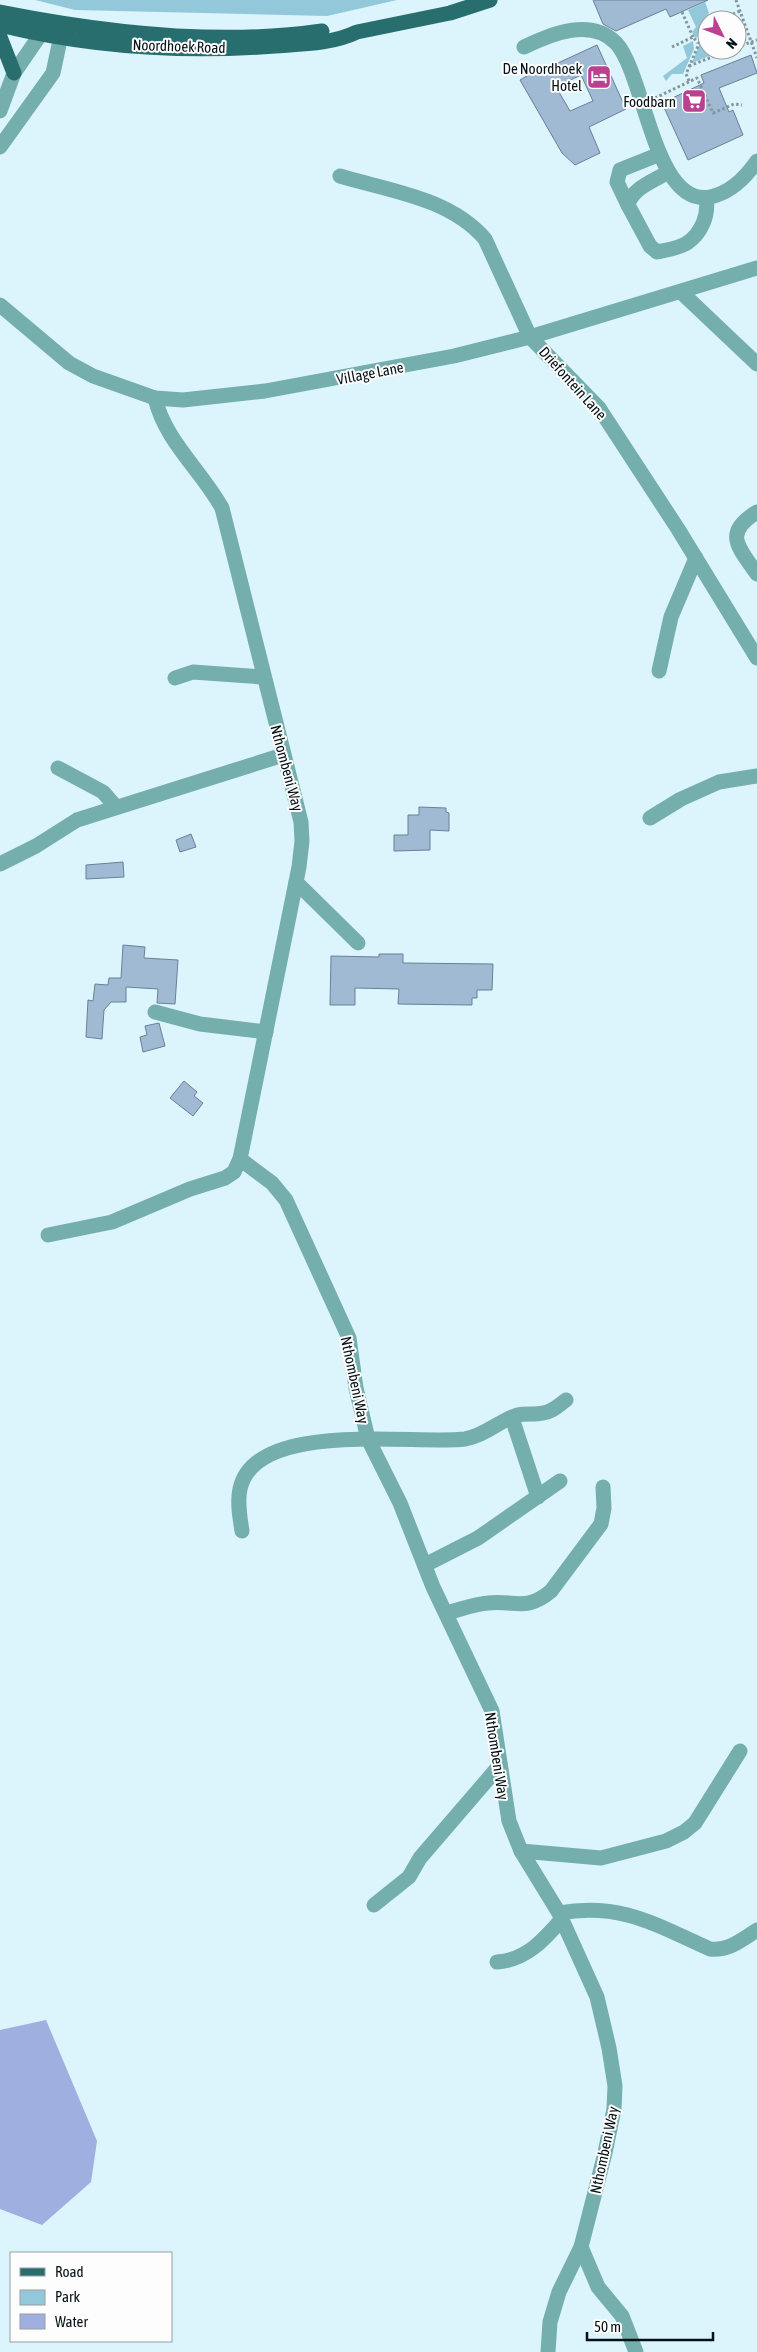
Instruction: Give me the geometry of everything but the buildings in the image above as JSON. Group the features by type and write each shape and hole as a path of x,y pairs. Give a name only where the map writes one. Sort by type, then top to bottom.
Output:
{"main road":[{"name":"Noordhoek Road","path":"0,12 58,28 174,35 248,36 307,34 342,29 357,32 450,13 490,0"},
{"path":"0,25 40,35"},
{"path":"0,37 14,72"}],"street":[{"path":"0,111 14,72 40,35 58,28 52,73 0,147"},
{"path":"524,47 557,34 579,29 600,33 616,43 626,58 668,172 676,183 695,196 706,198 724,192 737,183 757,161"},
{"path":"660,154 620,170 617,182 650,246 657,252 687,244 700,228 708,210 706,198"},
{"path":"628,205 630,197 668,172"},
{"name":"Driefontein Lane","path":"340,176 438,205 456,213 474,226 485,239 530,337 599,408 696,558 757,658"},
{"name":"Village Lane","path":"0,305 69,362 93,376 155,398 208,399 265,391 454,356 530,337 757,268"},
{"path":"681,292 757,364"},
{"name":"Nthombeni Way","path":"48,1235 112,1222 190,1189 225,1178 234,1172 240,1159 296,882 302,841 301,822 222,508 210,486 166,428 155,398"},
{"path":"757,512 740,525 735,536 736,543 757,574"},
{"path":"659,672 671,617 696,558"},
{"path":"175,678 193,672 264,677"},
{"path":"0,864 36,846 77,820 283,755"},
{"path":"58,768 103,792 116,807"},
{"path":"650,818 705,787 719,782 757,776"},
{"path":"296,882 358,942"},
{"path":"155,1012 200,1024 266,1032"},
{"name":"Nthombeni Way","path":"240,1159 279,1190 349,1338 356,1388 368,1439 400,1503 446,1613 492,1711 509,1821 522,1851 561,1916 597,1997 609,2048 615,2086 614,2109 581,2247 559,2292 550,2322 548,2352"},
{"path":"242,1531 240,1489 250,1472 259,1462 278,1450 295,1446 368,1439 465,1439 486,1432 518,1415 549,1412 566,1400"},
{"path":"512,1418 538,1497"},
{"path":"425,1565 478,1538 560,1482"},
{"path":"446,1613 487,1603 528,1604 542,1599 551,1591 601,1524 604,1508 603,1487"},
{"path":"522,1851 601,1858 666,1841 684,1832 695,1823 740,1751"},
{"path":"374,1905 409,1877 420,1858 500,1765"},
{"path":"497,1962 520,1958 545,1939 561,1916 600,1909 626,1913 710,1949 729,1948 757,1930"},
{"path":"581,2247 598,2286 622,2316 636,2352"}],"path":[{"path":"682,12 697,42"},
{"path":"747,31 757,58"},
{"path":"672,47 693,37"},
{"path":"747,43 757,40"},
{"path":"689,81 686,74 697,46"},
{"path":"689,66 704,60"},
{"path":"643,102 697,78 713,113 734,104 742,105"}],"green space":[{"path":"35,0 397,0 327,16 75,10"},
{"path":"705,2 708,10 697,10 696,39 692,32 696,27 688,10"},
{"path":"693,41 694,49 683,74 672,74 666,81 663,76 687,58 683,46"},
{"path":"697,51 697,60 699,60 692,63"}],"water":[{"path":"46,2020 97,2141 91,2182 42,2225 0,2209 0,2030"}],"place":[{"name":"De Noordhoek Hotel","path":"599,77"},
{"name":"Foodbarn","path":"694,101"}]}
